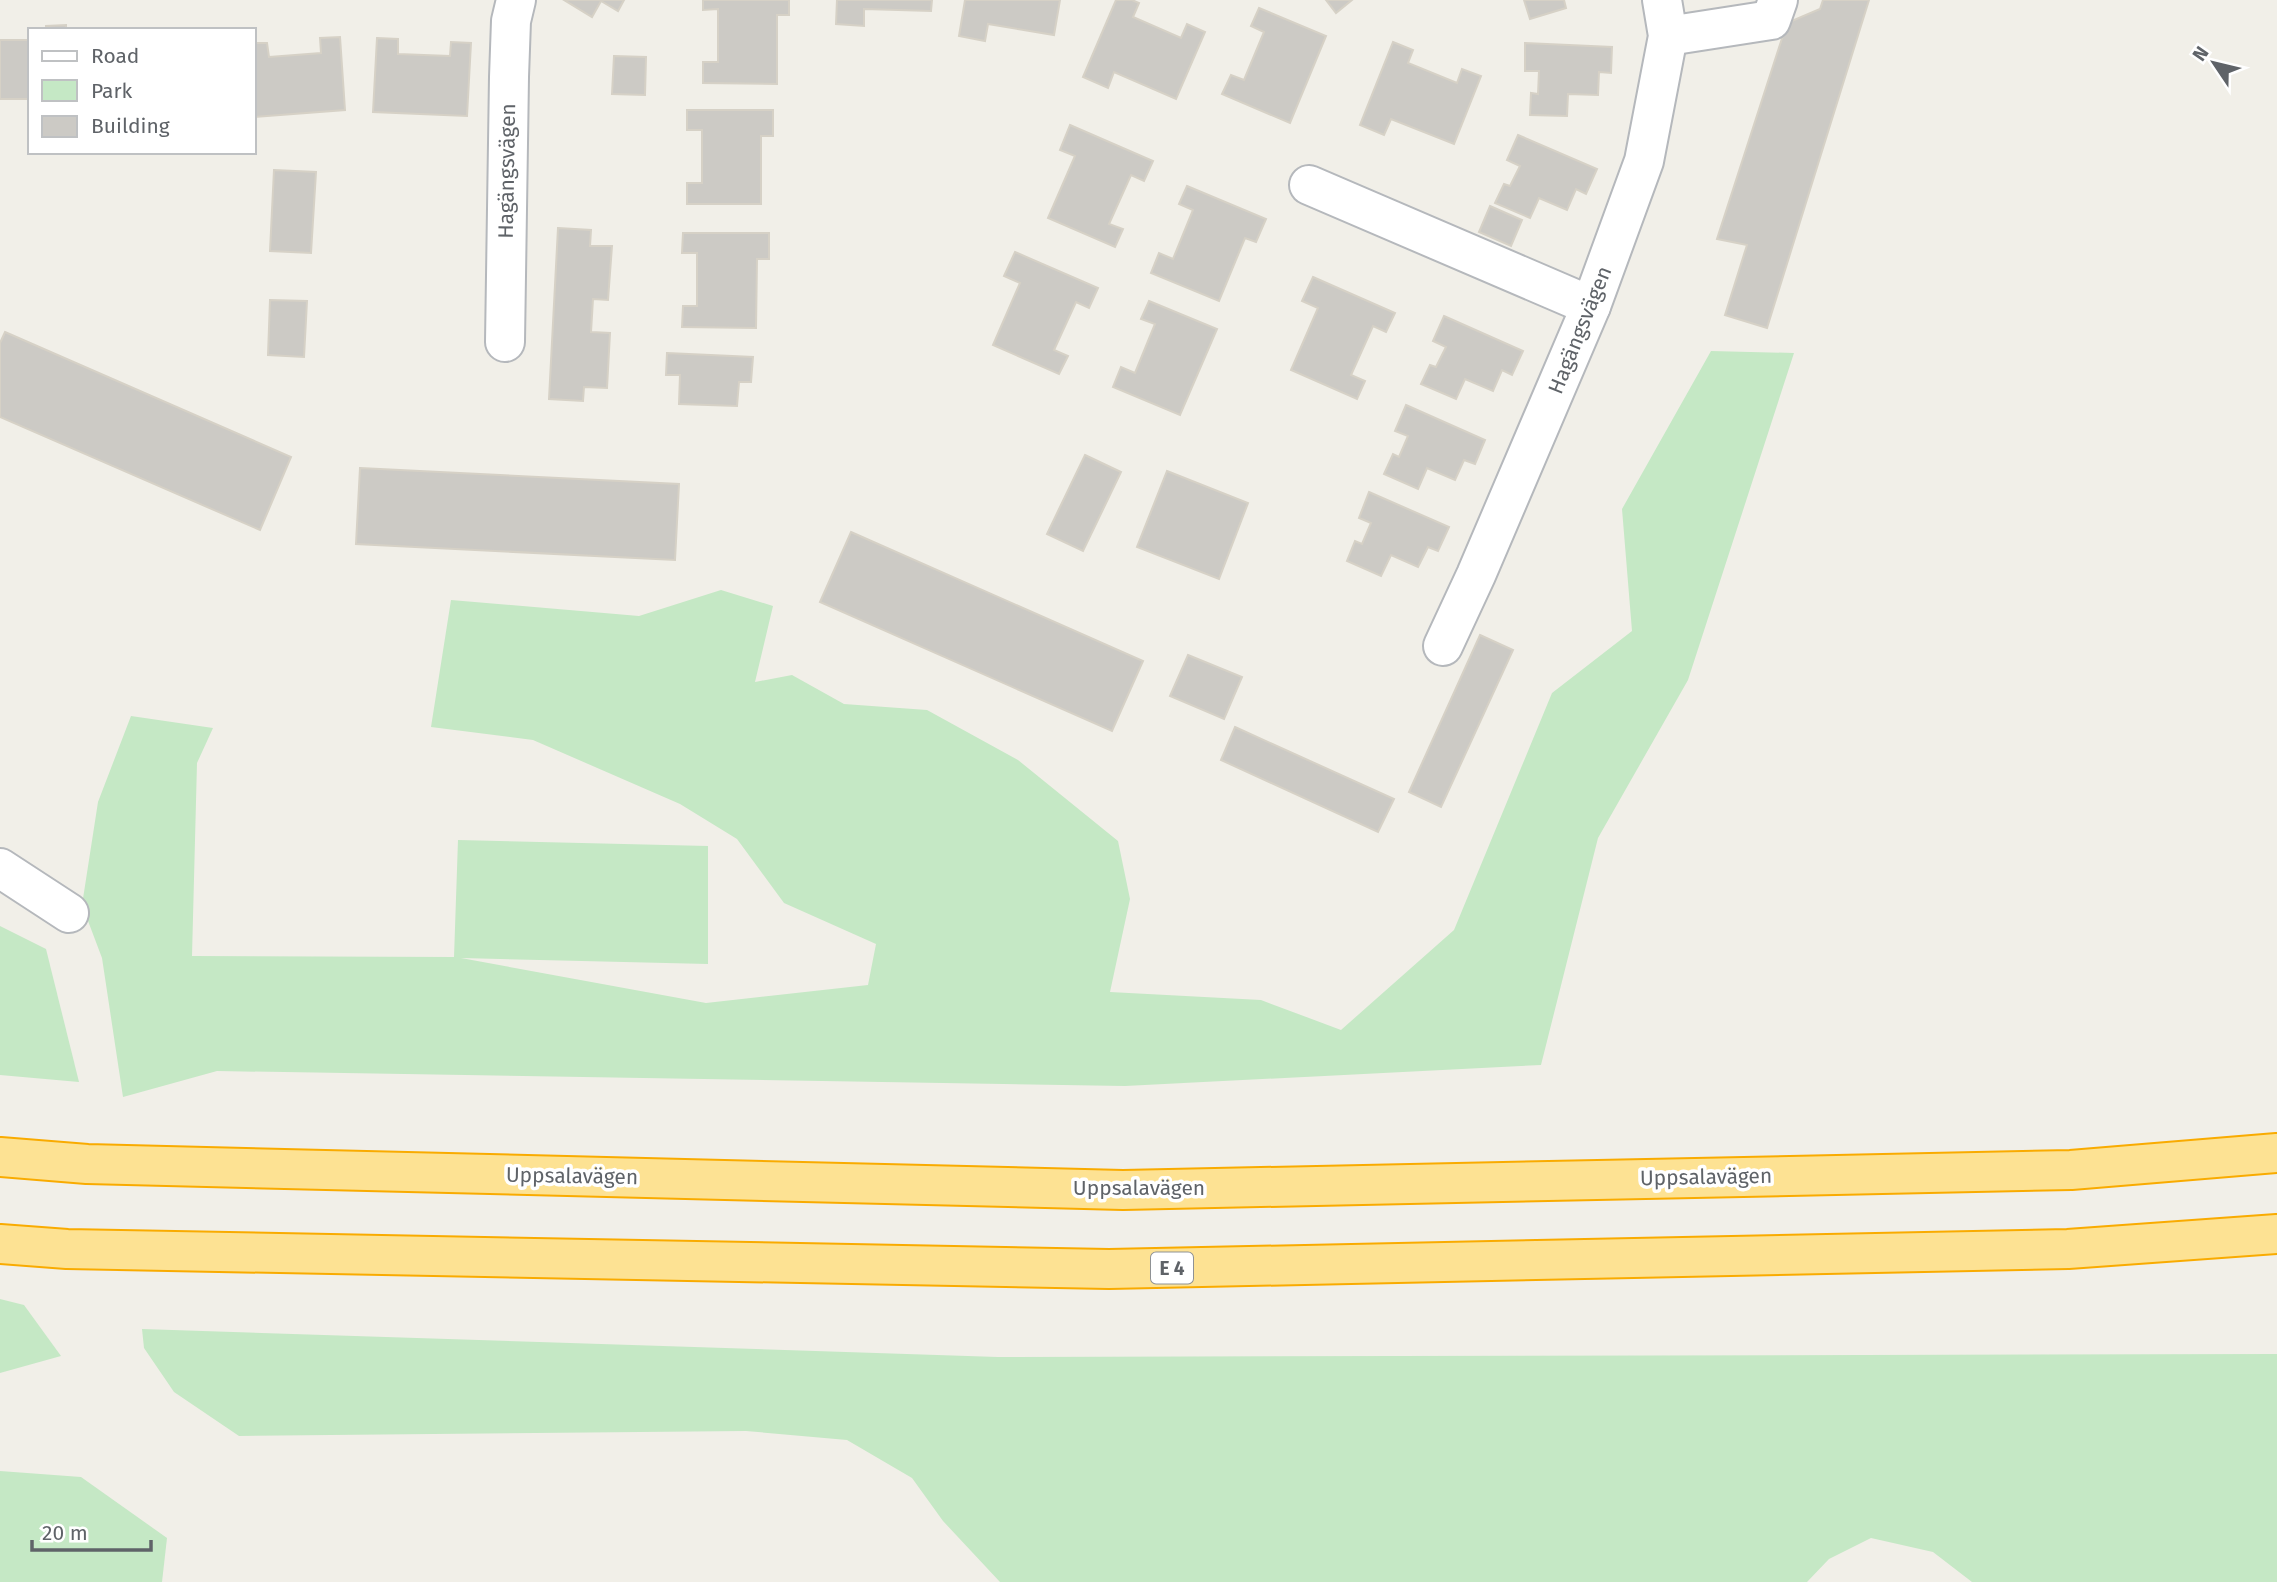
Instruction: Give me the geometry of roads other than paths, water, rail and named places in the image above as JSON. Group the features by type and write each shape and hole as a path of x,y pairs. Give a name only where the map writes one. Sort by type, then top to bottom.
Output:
{"highway":[{"name":"Uppsalavägen","path":"0,1157 87,1164 1123,1190 2071,1170 2277,1153"},
{"name":"E 4","path":"0,1244 81,1249 1109,1269 2068,1249 2277,1234"}],"street":[{"name":"Hagängsvägen","path":"505,342 511,21 516,0"},
{"path":"1665,18 1771,20 1778,0"},
{"name":"Hagängsvägen","path":"1443,646 1591,306 1644,161 1665,18"},
{"path":"1309,185 1591,306"},
{"path":"0,868 69,913"}]}
